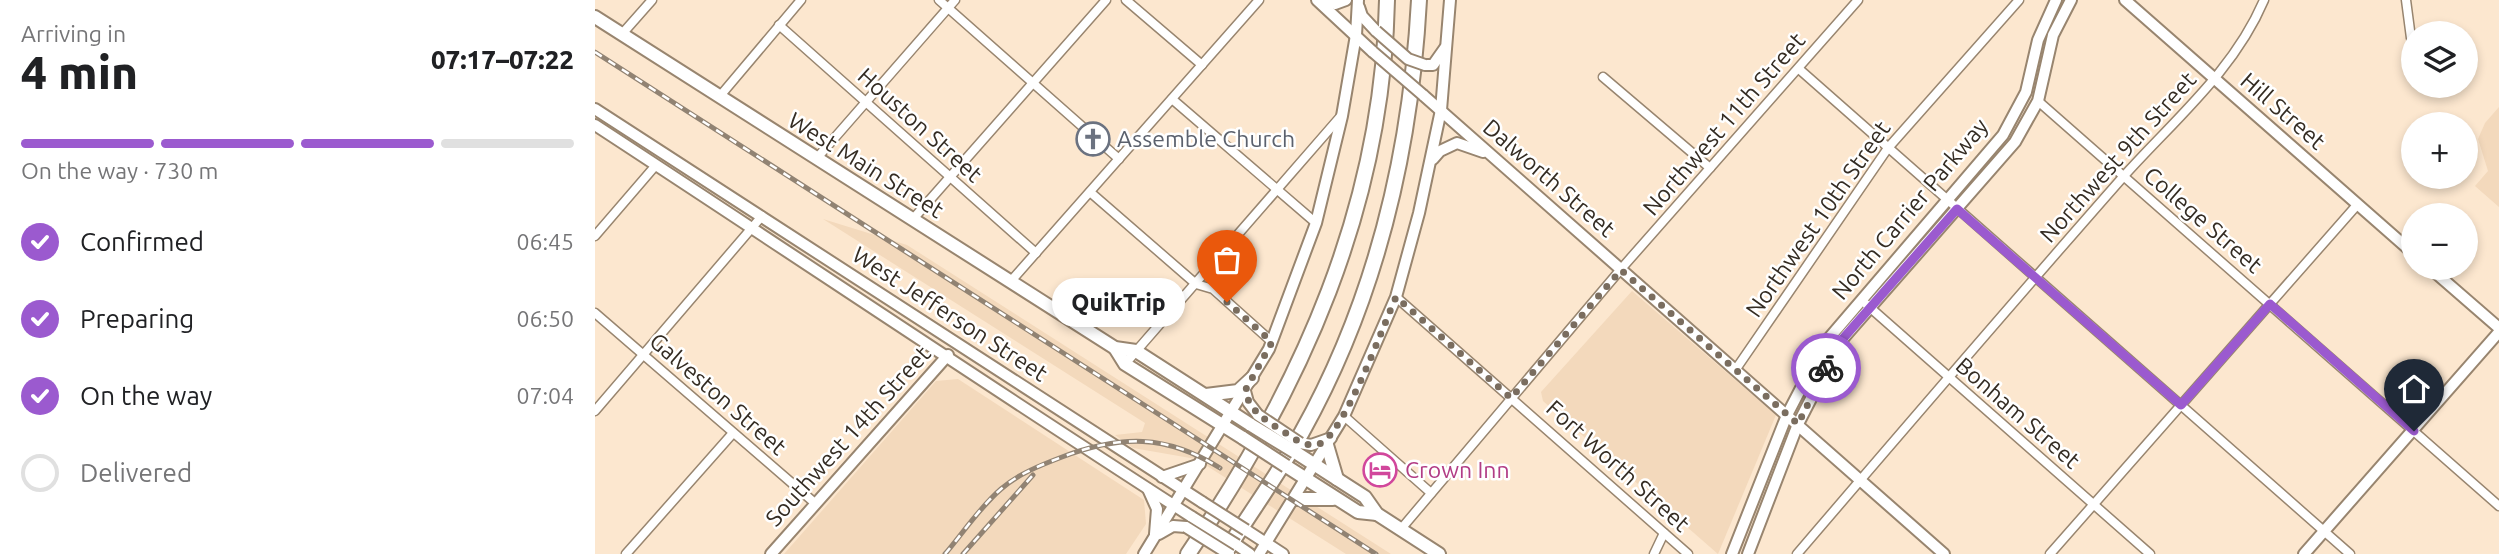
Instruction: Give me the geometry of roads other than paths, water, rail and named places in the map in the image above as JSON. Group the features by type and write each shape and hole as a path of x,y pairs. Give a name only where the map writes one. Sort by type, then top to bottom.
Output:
{"highway":[{"path":"1188,554 1275,416 1299,366 1341,261 1374,139 1384,76 1387,0"},
{"path":"1230,551 1302,432 1346,338 1371,272 1401,165 1412,101 1419,0"}],"main road":[{"name":"Dalworth Street","path":"1317,0 1944,554"},
{"path":"1323,0 1335,4 1346,0"},
{"path":"1259,554 1344,416 1396,297 1431,161 1441,110 1450,0"},
{"name":"North Carrier Parkway","path":"1732,554 1787,415 1823,344 2003,135 2027,92 2038,40 2056,0"},
{"name":"North Carrier Parkway","path":"1748,554 1798,424 1840,342 2015,142 2038,101 2053,35 2071,0"},
{"name":"Hill Street","path":"2125,0 2401,243"},
{"path":"1144,554 1245,391 1272,342 1316,223 1342,116 1356,34 1358,2"},
{"path":"1358,2 1362,16 1408,58 1425,65 1433,65 1440,58 1448,41"},
{"name":"West Main Street","path":"595,17 1115,348 1136,351 1232,412 1255,420 1298,448 1315,466 1365,497 1377,514 1439,554"},
{"name":"West Jefferson Street","path":"595,109 1283,554"},
{"name":"West Jefferson Street","path":"595,125 754,227 945,359 1175,505 1189,522 1230,551 1250,554"},
{"path":"1431,161 1440,151 1457,143 1493,156"},
{"path":"2304,554 2414,431 2499,330 2443,280"},
{"name":"Southwest 14th Street","path":"771,554 957,345"},
{"name":"West Main Street","path":"1115,348 1125,365 1358,512 1377,514"},
{"path":"1206,396 1238,391 1252,379"},
{"path":"1245,391 1255,420"},
{"path":"1298,448 1329,441"},
{"path":"1329,441 1337,480"},
{"path":"1162,477 1200,464"},
{"path":"1147,488 1157,509 1155,536"},
{"path":"1295,499 1325,497 1342,502"},
{"path":"1155,536 1173,526 1189,522"}],"street":[{"path":"622,34 652,0"},
{"path":"720,96 801,0"},
{"path":"939,0 1119,159"},
{"path":"817,158 955,0"},
{"path":"913,219 1106,0"},
{"path":"1126,0 1202,65"},
{"path":"1011,281 1259,0"},
{"name":"Northwest 11th Street","path":"1401,529 1621,270 1858,0"},
{"name":"Northwest 10th Street","path":"1736,369 1888,148 2019,0"},
{"name":"Northwest 9th Street","path":"1797,554 2124,176 2214,79 2250,33 2264,0"},
{"path":"2406,0 2409,21"},
{"name":"Houston Street","path":"779,25 1036,253"},
{"path":"1798,69 2350,554"},
{"path":"1603,77 1710,168"},
{"path":"1172,99 1316,223"},
{"name":"College Street","path":"2038,101 2499,506"},
{"path":"1125,365 1342,116"},
{"path":"595,236 656,165"},
{"path":"1090,192 1196,284 1213,289 1272,342"},
{"path":"2050,554 2357,205"},
{"path":"595,411 762,216"},
{"name":"Fort Worth Street","path":"1396,297 1688,554"},
{"name":"Bonham Street","path":"1861,299 2150,554"},
{"name":"Galveston Street","path":"595,313 816,504"},
{"path":"1344,416 1431,493"},
{"path":"626,554 733,433"},
{"path":"1654,554 1664,533"}],"railway":[{"path":"595,52 1376,554"},
{"path":"945,554 993,496 1008,484 1022,474 1084,450 1124,442 1162,444 1181,449 1220,468"},
{"path":"963,554 1033,475"}],"place":[{"name":"Assemble Church","path":"1093,139"},
{"name":"QuikTrip","path":"1227,302"},
{"name":"Crown Inn","path":"1380,470"}]}
